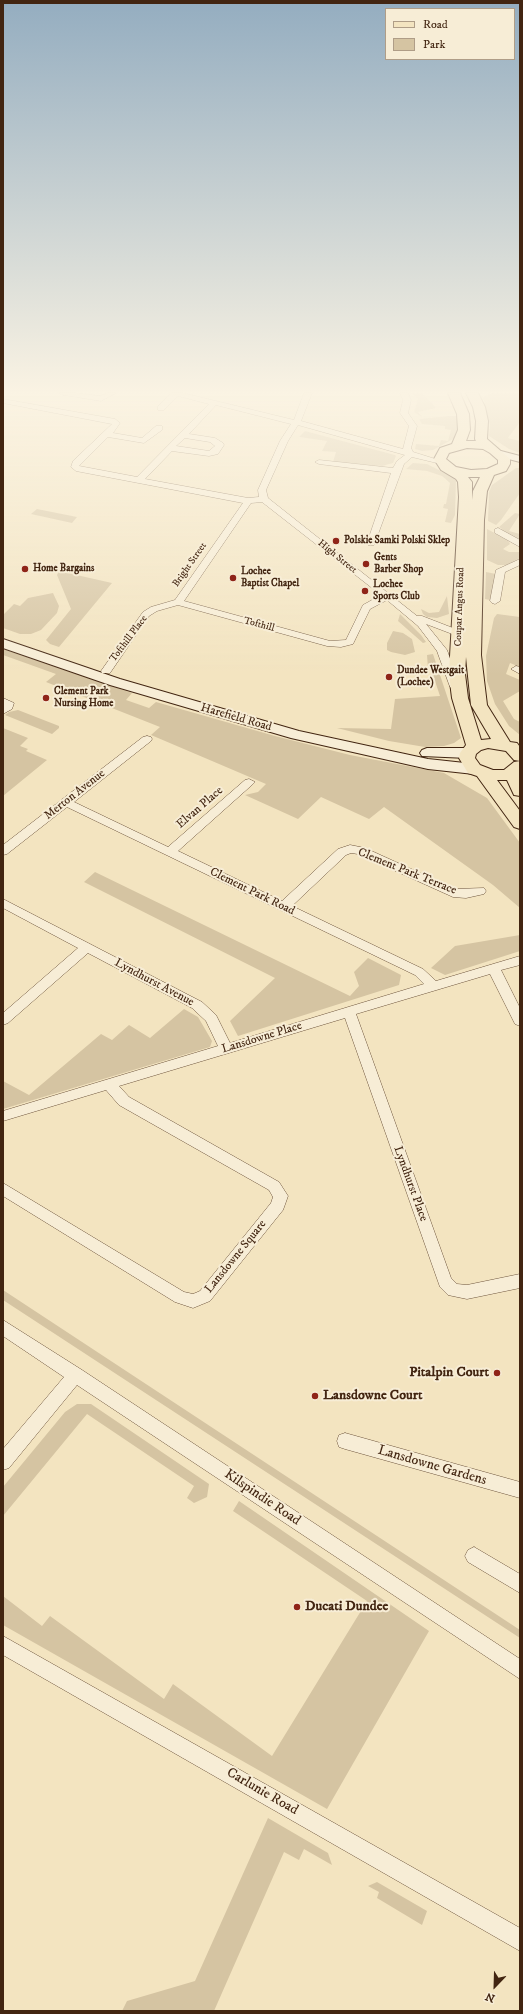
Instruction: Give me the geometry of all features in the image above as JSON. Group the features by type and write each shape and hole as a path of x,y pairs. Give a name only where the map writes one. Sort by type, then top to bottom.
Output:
{"main road":[{"name":"Coupar Angus Road","path":"465,487 460,613 467,637 480,704 514,749"},
{"name":"Coupar Angus Road","path":"482,487 478,506 467,637 457,674 460,698 475,761 520,823"},
{"name":"Coupar Angus Road","path":"475,761 488,743 514,749"},
{"path":"475,761 499,776 518,768 520,791"}],"street":[{"path":"175,487 248,501 264,499 262,490 263,487"},
{"path":"371,543 390,487"},
{"name":"High Street","path":"264,499 409,613 428,632 442,650 460,698"},
{"name":"Bright Street","path":"178,602 248,501"},
{"path":"498,531 520,544"},
{"path":"495,600 501,570 520,562"},
{"name":"Tofthill","path":"178,602 330,644 341,644 350,642 366,606 387,596"},
{"name":"Tofthill Place","path":"106,671 146,614 154,609 178,602"},
{"name":"High Street","path":"409,613 437,622 449,621 460,613"},
{"name":"High Street","path":"409,613 429,624 467,637"},
{"name":"Harefield Road","path":"3,636 106,671 203,701 376,744 475,761"},
{"name":"Harefield Road","path":"3,643 115,682 296,735 428,764 475,761"},
{"path":"3,701 9,703 8,707 3,711"},
{"name":"Merton Avenue","path":"3,851 147,739"},
{"name":"Elvan Place","path":"170,852 249,782"},
{"name":"Clement Park Road","path":"65,802 419,972 434,986"},
{"name":"Clement Park Terrace","path":"284,907 342,852 350,849 361,851 453,893 466,894 480,891"},
{"name":"Lyndhurst Avenue","path":"3,903 197,1006 211,1018 226,1049"},
{"path":"3,1020 86,948"},
{"name":"Lansdowne Place","path":"3,1116 520,960"},
{"path":"494,968 520,1021"},
{"name":"Lyndhurst Place","path":"349,1012 445,1282 454,1290 466,1292 520,1281"},
{"name":"Lansdowne Square","path":"3,1189 180,1297 193,1300 205,1296 278,1206 281,1196 274,1186 124,1101 109,1084"},
{"name":"Kilspindie Road","path":"3,1327 520,1670"},
{"path":"3,1462 76,1375"},
{"name":"Lansdowne Gardens","path":"345,1441 520,1490"},
{"path":"474,1556 520,1584"},
{"name":"Carlunie Road","path":"3,1645 520,1940"}],"green space":[{"path":"449,487 456,487 455,515 451,523 445,522 448,509 443,508 444,504 446,504"},
{"path":"491,487 520,487 520,493 496,525 488,521 489,492"},
{"path":"37,509 77,517 72,523 31,514"},
{"path":"515,513 520,514 509,531 520,534 520,541 501,530 502,529 499,527"},
{"path":"487,529 508,540 510,544 503,549 509,552 520,552 520,558 507,565 498,565 487,560"},
{"path":"59,571 112,583 59,647 50,644 46,640 71,609 57,575"},
{"path":"486,572 496,574 490,600 485,599"},
{"path":"53,593 59,606 57,613 41,630 31,634 20,634 3,628 3,615 14,604 20,606 28,598"},
{"path":"447,596 449,614 437,618 427,617 423,614 421,609 429,613 439,612"},
{"path":"400,614 426,642 423,643 398,621"},
{"path":"497,614 520,617 520,667 510,663 506,674 520,680 520,691 503,701 514,719 520,722 520,735 509,726 495,704 487,681 486,656 494,618"},
{"path":"393,631 403,633 412,639 415,652 405,655 387,650 387,643"},
{"path":"3,649 132,693 126,700 149,708 156,702 275,736 350,755 444,773 487,798 520,843 520,908 493,885 384,807 369,819 321,797 298,819 245,795 258,792 266,784 151,735 160,727 46,682 56,674 3,655"},
{"path":"433,654 461,738 454,743 444,746 425,747 389,741 337,728 391,729 395,699 440,696 431,669 428,669 427,655"},
{"path":"18,710 59,726 59,728 52,734 5,715 9,712"},
{"path":"3,728 28,738 20,746 28,749 26,751 47,760 3,796"},
{"path":"95,872 350,996 359,986 354,972 368,958 401,975 399,985 238,1036 230,1021 275,978 84,882"},
{"path":"520,935 520,951 445,975 431,968 455,946"},
{"path":"184,1009 198,1017 212,1041 210,1047 3,1109 3,1081 29,1095 101,1034 112,1040 129,1025 150,1038"},
{"path":"3,1290 520,1630 520,1638 3,1300"},
{"path":"77,1404 91,1404 209,1484 207,1497 194,1503 187,1498 194,1486 87,1414 3,1516 3,1487 65,1412"},
{"path":"239,1501 429,1631 327,1809 3,1625 3,1596 42,1626 50,1616 164,1699 173,1684 272,1756 367,1601 233,1511"},
{"path":"268,1818 328,1853 332,1865 304,1849 299,1860 284,1852 214,2011 122,2011 127,2001 195,1981"},
{"path":"377,1882 427,1911 422,1925 377,1898 379,1892 368,1886"}],"place":[{"name":"Polskie Samki Polski Sklep","path":"336,541"},
{"name":"Gents Barber Shop","path":"366,564"},
{"name":"Home Bargains","path":"25,569"},
{"name":"Lochee Baptist Chapel","path":"233,578"},
{"name":"Lochee Sports Club","path":"365,591"},
{"name":"Dundee Westgait (Lochee)","path":"389,677"},
{"name":"Clement Park Nursing Home","path":"46,698"},
{"name":"Pitalpin Court","path":"497,1373"},
{"name":"Lansdowne Court","path":"315,1396"},
{"name":"Ducati Dundee","path":"297,1607"}]}
